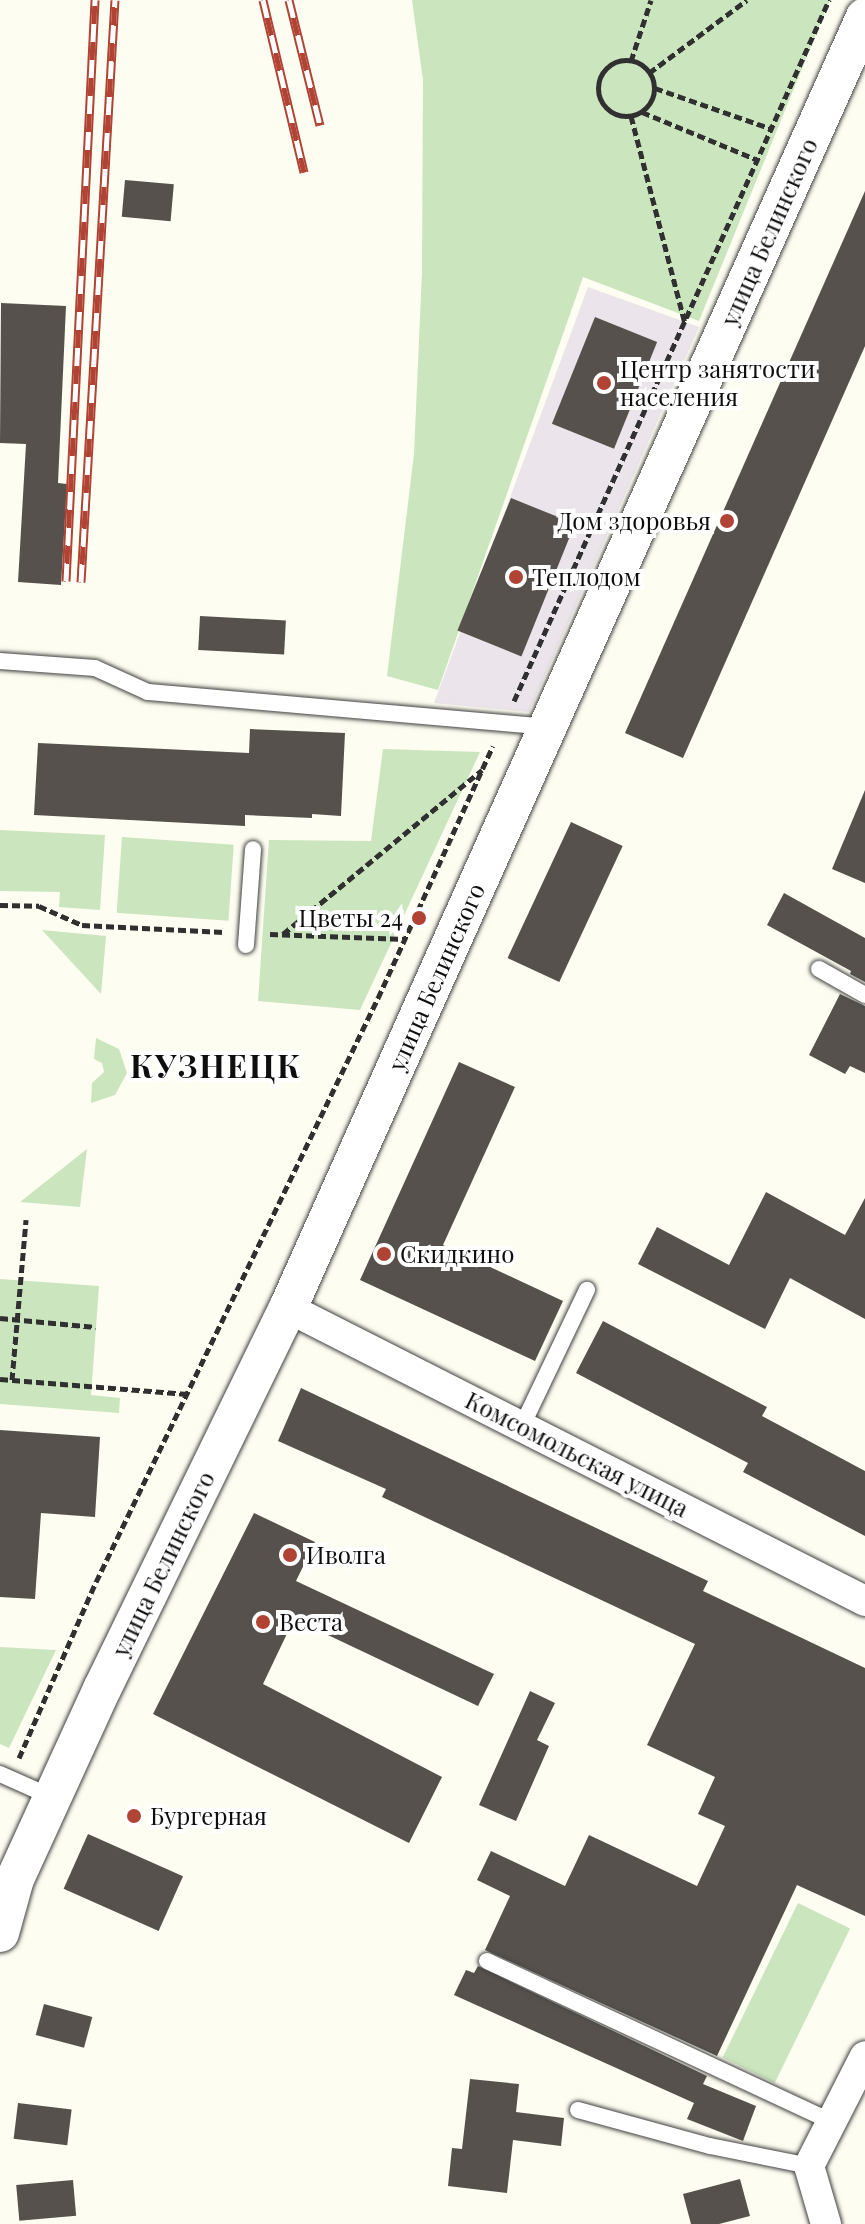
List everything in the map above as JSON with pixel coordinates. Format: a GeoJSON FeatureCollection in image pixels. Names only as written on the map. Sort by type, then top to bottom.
{"type":"FeatureCollection","features":[{"type":"Feature","properties":{"kind":"street","name":"улица Белинского"},"geometry":{"type":"LineString","coordinates":[[0,1933],[15,1879],[52,1797],[288,1308],[865,17]]}},
{"type":"Feature","properties":{"kind":"street","name":"Комсомольская улица"},"geometry":{"type":"LineString","coordinates":[[288,1308],[865,1601]]}},
{"type":"Feature","properties":{"kind":"street"},"geometry":{"type":"LineString","coordinates":[[826,2224],[809,2166],[865,2056]]}},
{"type":"Feature","properties":{"kind":"lane"},"geometry":{"type":"LineString","coordinates":[[0,661],[95,668],[148,692],[547,728]]}},
{"type":"Feature","properties":{"kind":"lane"},"geometry":{"type":"LineString","coordinates":[[246,939],[253,849]]}},
{"type":"Feature","properties":{"kind":"lane"},"geometry":{"type":"LineString","coordinates":[[819,969],[865,995]]}},
{"type":"Feature","properties":{"kind":"lane"},"geometry":{"type":"LineString","coordinates":[[522,1426],[587,1290]]}},
{"type":"Feature","properties":{"kind":"lane"},"geometry":{"type":"LineString","coordinates":[[5,1776],[52,1797]]}},
{"type":"Feature","properties":{"kind":"lane"},"geometry":{"type":"LineString","coordinates":[[487,1961],[832,2122]]}},
{"type":"Feature","properties":{"kind":"lane"},"geometry":{"type":"LineString","coordinates":[[578,2110],[710,2146],[809,2166]]}},
{"type":"Feature","properties":{"kind":"path"},"geometry":{"type":"LineString","coordinates":[[631,61],[651,0]]}},
{"type":"Feature","properties":{"kind":"path"},"geometry":{"type":"LineString","coordinates":[[649,73],[747,0]]}},
{"type":"Feature","properties":{"kind":"path"},"geometry":{"type":"LineString","coordinates":[[5,1776],[405,939],[829,0]]}},
{"type":"Feature","properties":{"kind":"path"},"geometry":{"type":"LineString","coordinates":[[631,61],[649,73],[655,88],[642,112],[631,116],[610,112],[598,94],[598,83],[610,65],[631,61]]}},
{"type":"Feature","properties":{"kind":"path"},"geometry":{"type":"LineString","coordinates":[[655,88],[772,129]]}},
{"type":"Feature","properties":{"kind":"path"},"geometry":{"type":"LineString","coordinates":[[642,112],[758,160]]}},
{"type":"Feature","properties":{"kind":"path"},"geometry":{"type":"LineString","coordinates":[[631,116],[685,324]]}},
{"type":"Feature","properties":{"kind":"path"},"geometry":{"type":"LineString","coordinates":[[282,935],[482,769]]}},
{"type":"Feature","properties":{"kind":"path"},"geometry":{"type":"LineString","coordinates":[[0,905],[39,906],[82,925],[246,939],[282,935],[405,939]]}},
{"type":"Feature","properties":{"kind":"path"},"geometry":{"type":"LineString","coordinates":[[12,1380],[26,1220]]}},
{"type":"Feature","properties":{"kind":"path"},"geometry":{"type":"LineString","coordinates":[[0,1318],[96,1327]]}},
{"type":"Feature","properties":{"kind":"path"},"geometry":{"type":"LineString","coordinates":[[0,1379],[187,1394]]}},
{"type":"Feature","properties":{"kind":"shaded area"},"geometry":{"type":"Polygon","coordinates":[[[588,287],[699,327],[529,712],[434,703],[588,287]]]}},
{"type":"Feature","properties":{"kind":"green space"},"geometry":{"type":"Polygon","coordinates":[[[412,0],[830,0],[699,321],[583,277],[438,690],[387,676],[414,454],[422,273],[423,80],[412,0]]]}},
{"type":"Feature","properties":{"kind":"green space"},"geometry":{"type":"Polygon","coordinates":[[[383,749],[480,752],[360,1010],[258,1001],[269,840],[371,841],[383,749]]]}},
{"type":"Feature","properties":{"kind":"green space"},"geometry":{"type":"Polygon","coordinates":[[[0,830],[105,835],[100,910],[59,907],[60,892],[0,891],[0,830]]]}},
{"type":"Feature","properties":{"kind":"green space"},"geometry":{"type":"Polygon","coordinates":[[[122,837],[234,845],[228,921],[117,913],[122,837]]]}},
{"type":"Feature","properties":{"kind":"green space"},"geometry":{"type":"Polygon","coordinates":[[[42,930],[106,936],[101,994],[42,930]]]}},
{"type":"Feature","properties":{"kind":"green space"},"geometry":{"type":"Polygon","coordinates":[[[96,1038],[119,1049],[127,1073],[115,1095],[91,1103],[92,1083],[104,1072],[102,1063],[94,1059],[96,1038]]]}},
{"type":"Feature","properties":{"kind":"green space"},"geometry":{"type":"Polygon","coordinates":[[[87,1149],[80,1207],[20,1202],[87,1149]]]}},
{"type":"Feature","properties":{"kind":"green space"},"geometry":{"type":"Polygon","coordinates":[[[0,1279],[99,1286],[91,1395],[120,1398],[119,1413],[0,1404],[0,1279]]]}},
{"type":"Feature","properties":{"kind":"green space"},"geometry":{"type":"Polygon","coordinates":[[[0,1647],[56,1650],[9,1748],[0,1744],[0,1647]]]}},
{"type":"Feature","properties":{"kind":"green space"},"geometry":{"type":"Polygon","coordinates":[[[798,1903],[850,1928],[775,2083],[723,2058],[798,1903]]]}},
{"type":"Feature","properties":{"kind":"building"},"geometry":{"type":"Polygon","coordinates":[[[125,180],[174,184],[171,221],[122,217],[125,180]]]}},
{"type":"Feature","properties":{"kind":"building"},"geometry":{"type":"Polygon","coordinates":[[[865,191],[865,346],[683,758],[625,733],[865,191]]]}},
{"type":"Feature","properties":{"kind":"building"},"geometry":{"type":"Polygon","coordinates":[[[1,303],[66,306],[58,483],[67,484],[61,585],[18,582],[26,444],[0,443],[1,303]]]}},
{"type":"Feature","properties":{"kind":"building","name":"Центр занятости населения"},"geometry":{"type":"Polygon","coordinates":[[[595,317],[657,342],[614,449],[552,424],[595,317]]]}},
{"type":"Feature","properties":{"kind":"building","name":"Теплодом"},"geometry":{"type":"Polygon","coordinates":[[[511,498],[575,524],[521,656],[457,631],[511,498]]]}},
{"type":"Feature","properties":{"kind":"building"},"geometry":{"type":"Polygon","coordinates":[[[200,616],[286,621],[284,654],[198,650],[200,616]]]}},
{"type":"Feature","properties":{"kind":"building"},"geometry":{"type":"Polygon","coordinates":[[[250,729],[345,733],[341,816],[245,815],[245,826],[34,815],[38,743],[249,753],[250,729]]]}},
{"type":"Feature","properties":{"kind":"building"},"geometry":{"type":"Polygon","coordinates":[[[865,790],[865,883],[832,869],[865,790]]]}},
{"type":"Feature","properties":{"kind":"building"},"geometry":{"type":"Polygon","coordinates":[[[571,822],[623,846],[559,982],[508,958],[571,822]]]}},
{"type":"Feature","properties":{"kind":"building"},"geometry":{"type":"Polygon","coordinates":[[[784,893],[865,938],[865,982],[850,974],[851,971],[767,925],[784,893]]]}},
{"type":"Feature","properties":{"kind":"building"},"geometry":{"type":"Polygon","coordinates":[[[840,994],[865,1006],[865,1073],[850,1066],[845,1074],[809,1055],[840,994]]]}},
{"type":"Feature","properties":{"kind":"building"},"geometry":{"type":"Polygon","coordinates":[[[459,1062],[515,1087],[443,1245],[563,1301],[535,1361],[360,1280],[459,1062]]]}},
{"type":"Feature","properties":{"kind":"building"},"geometry":{"type":"Polygon","coordinates":[[[766,1192],[845,1235],[865,1198],[865,1319],[790,1278],[765,1329],[638,1264],[657,1227],[729,1265],[766,1192]]]}},
{"type":"Feature","properties":{"kind":"building"},"geometry":{"type":"Polygon","coordinates":[[[603,1321],[767,1407],[762,1416],[865,1471],[865,1536],[743,1472],[748,1463],[576,1373],[603,1321]]]}},
{"type":"Feature","properties":{"kind":"building"},"geometry":{"type":"Polygon","coordinates":[[[301,1388],[708,1581],[703,1591],[865,1668],[865,1916],[797,1885],[717,2056],[485,1950],[510,1896],[477,1880],[491,1851],[565,1886],[589,1835],[697,1886],[725,1826],[698,1814],[715,1777],[647,1745],[695,1644],[382,1497],[386,1489],[278,1441],[301,1388]]]}},
{"type":"Feature","properties":{"kind":"building"},"geometry":{"type":"Polygon","coordinates":[[[0,1430],[100,1437],[95,1517],[41,1513],[35,1599],[0,1597],[0,1430]]]}},
{"type":"Feature","properties":{"kind":"building"},"geometry":{"type":"Polygon","coordinates":[[[254,1513],[315,1542],[296,1581],[494,1674],[478,1706],[294,1619],[263,1684],[442,1777],[409,1843],[153,1714],[254,1513]]]}},
{"type":"Feature","properties":{"kind":"building"},"geometry":{"type":"Polygon","coordinates":[[[530,1691],[555,1703],[537,1740],[549,1746],[516,1821],[479,1805],[530,1691]]]}},
{"type":"Feature","properties":{"kind":"building"},"geometry":{"type":"Polygon","coordinates":[[[88,1834],[183,1876],[159,1931],[64,1889],[88,1834]]]}},
{"type":"Feature","properties":{"kind":"building"},"geometry":{"type":"Polygon","coordinates":[[[478,1966],[707,2076],[703,2084],[756,2106],[743,2141],[687,2119],[694,2103],[454,1995],[466,1970],[474,1973],[478,1966]]]}},
{"type":"Feature","properties":{"kind":"building"},"geometry":{"type":"Polygon","coordinates":[[[44,2004],[92,2017],[84,2048],[36,2035],[44,2004]]]}},
{"type":"Feature","properties":{"kind":"building"},"geometry":{"type":"Polygon","coordinates":[[[470,2079],[519,2084],[516,2112],[564,2118],[561,2146],[513,2140],[507,2193],[448,2186],[452,2148],[462,2149],[470,2079]]]}},
{"type":"Feature","properties":{"kind":"building"},"geometry":{"type":"Polygon","coordinates":[[[18,2103],[72,2110],[67,2145],[14,2139],[18,2103]]]}},
{"type":"Feature","properties":{"kind":"building"},"geometry":{"type":"Polygon","coordinates":[[[740,2179],[750,2216],[719,2224],[691,2224],[683,2194],[740,2179]]]}},
{"type":"Feature","properties":{"kind":"building"},"geometry":{"type":"Polygon","coordinates":[[[73,2180],[76,2216],[19,2221],[16,2185],[73,2180]]]}},
{"type":"Feature","properties":{"kind":"railway"},"geometry":{"type":"LineString","coordinates":[[66,581],[95,0]]}},
{"type":"Feature","properties":{"kind":"railway"},"geometry":{"type":"LineString","coordinates":[[81,582],[115,0]]}},
{"type":"Feature","properties":{"kind":"railway"},"geometry":{"type":"LineString","coordinates":[[263,0],[304,172]]}},
{"type":"Feature","properties":{"kind":"railway"},"geometry":{"type":"LineString","coordinates":[[289,0],[320,125]]}},
{"type":"Feature","properties":{"kind":"place","name":"Центр занятости населения"},"geometry":{"type":"Point","coordinates":[604,383]}},
{"type":"Feature","properties":{"kind":"place","name":"Дом здоровья"},"geometry":{"type":"Point","coordinates":[727,521]}},
{"type":"Feature","properties":{"kind":"place","name":"Теплодом"},"geometry":{"type":"Point","coordinates":[516,577]}},
{"type":"Feature","properties":{"kind":"place","name":"Цветы 24"},"geometry":{"type":"Point","coordinates":[419,918]}},
{"type":"Feature","properties":{"kind":"place","name":"Скидкино"},"geometry":{"type":"Point","coordinates":[384,1254]}},
{"type":"Feature","properties":{"kind":"place","name":"Иволга"},"geometry":{"type":"Point","coordinates":[290,1555]}},
{"type":"Feature","properties":{"kind":"place","name":"Веста"},"geometry":{"type":"Point","coordinates":[263,1622]}},
{"type":"Feature","properties":{"kind":"place","name":"Бургерная"},"geometry":{"type":"Point","coordinates":[134,1816]}},
{"type":"Feature","properties":{"kind":"district","name":"КУЗНЕЦК"},"geometry":{"type":"Point","coordinates":[216,1065]}}]}
